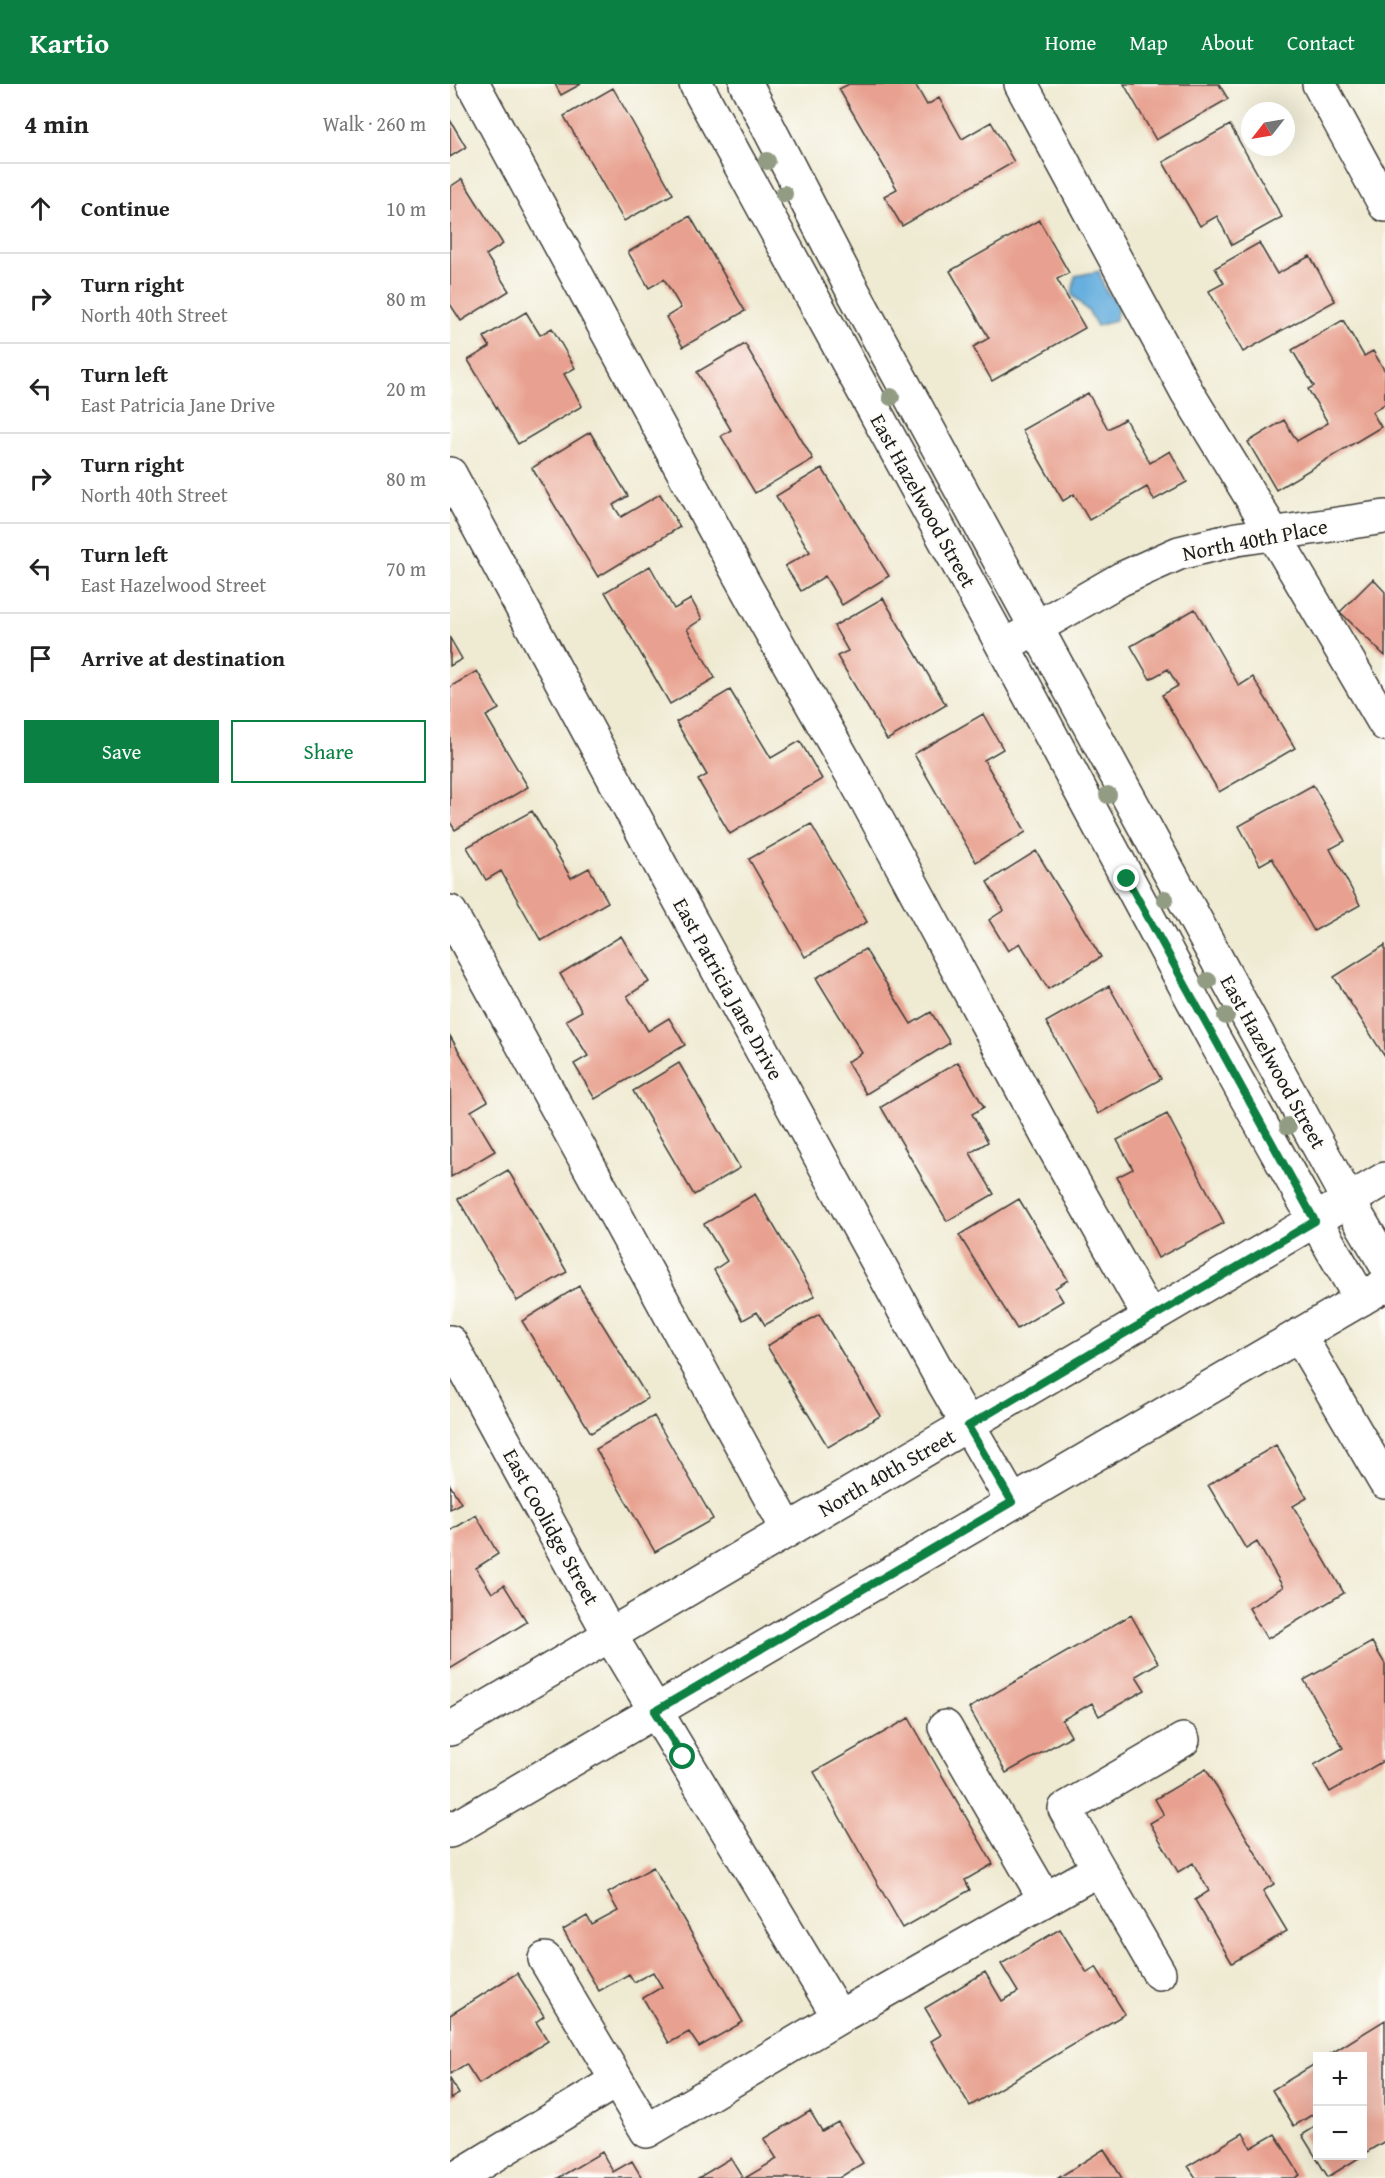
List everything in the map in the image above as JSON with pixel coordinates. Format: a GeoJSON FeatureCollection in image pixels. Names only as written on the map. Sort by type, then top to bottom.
{"type":"FeatureCollection","features":[{"type":"Feature","properties":{"kind":"street"},"geometry":{"type":"LineString","coordinates":[[473,84],[748,591],[867,801],[1048,1137],[1150,1318]]}},
{"type":"Feature","properties":{"kind":"street","name":"East Hazelwood Street"},"geometry":{"type":"LineString","coordinates":[[696,84],[1315,1221],[1373,1292]]}},
{"type":"Feature","properties":{"kind":"street"},"geometry":{"type":"LineString","coordinates":[[1021,84],[1187,392],[1385,724]]}},
{"type":"Feature","properties":{"kind":"street"},"geometry":{"type":"LineString","coordinates":[[1319,84],[1385,205]]}},
{"type":"Feature","properties":{"kind":"street","name":"East Hazelwood Street"},"geometry":{"type":"LineString","coordinates":[[718,124],[751,94],[854,293],[1349,1202],[1385,1263]]}},
{"type":"Feature","properties":{"kind":"street","name":"East Patricia Jane Drive"},"geometry":{"type":"LineString","coordinates":[[450,474],[661,866],[968,1426],[1012,1502]]}},
{"type":"Feature","properties":{"kind":"street","name":"North 40th Place"},"geometry":{"type":"LineString","coordinates":[[1003,646],[1121,579],[1179,553],[1237,539],[1385,517]]}},
{"type":"Feature","properties":{"kind":"street"},"geometry":{"type":"LineString","coordinates":[[1127,879],[1163,860]]}},
{"type":"Feature","properties":{"kind":"street"},"geometry":{"type":"LineString","coordinates":[[450,912],[788,1530]]}},
{"type":"Feature","properties":{"kind":"street","name":"North 40th Street"},"geometry":{"type":"LineString","coordinates":[[450,1729],[1385,1179]]}},
{"type":"Feature","properties":{"kind":"street"},"geometry":{"type":"LineString","coordinates":[[450,1831],[1373,1292]]}},
{"type":"Feature","properties":{"kind":"street"},"geometry":{"type":"LineString","coordinates":[[1299,1335],[1385,1482]]}},
{"type":"Feature","properties":{"kind":"street","name":"East Coolidge Street"},"geometry":{"type":"LineString","coordinates":[[450,1342],[610,1635],[839,2017]]}},
{"type":"Feature","properties":{"kind":"street"},"geometry":{"type":"LineString","coordinates":[[945,1727],[1045,1899]]}},
{"type":"Feature","properties":{"kind":"street"},"geometry":{"type":"LineString","coordinates":[[1159,1973],[1065,1809],[1183,1740]]}},
{"type":"Feature","properties":{"kind":"street"},"geometry":{"type":"LineString","coordinates":[[545,1959],[647,2131],[839,2017],[1099,1869]]}},
{"type":"Feature","properties":{"kind":"street"},"geometry":{"type":"LineString","coordinates":[[456,2178],[616,2081]]}},
{"type":"Feature","properties":{"kind":"water"},"geometry":{"type":"Polygon","coordinates":[[[1099,271],[1105,290],[1118,304],[1116,320],[1097,326],[1089,312],[1072,295],[1075,276],[1099,271]]]}},
{"type":"Feature","properties":{"kind":"building"},"geometry":{"type":"Polygon","coordinates":[[[555,84],[581,84],[561,95],[555,84]]]}},
{"type":"Feature","properties":{"kind":"building"},"geometry":{"type":"Polygon","coordinates":[[[849,84],[915,84],[927,105],[939,98],[962,139],[991,122],[1014,162],[902,226],[884,196],[897,189],[839,89],[849,84]]]}},
{"type":"Feature","properties":{"kind":"building"},"geometry":{"type":"Polygon","coordinates":[[[1124,84],[1219,84],[1228,99],[1156,140],[1124,84]]]}},
{"type":"Feature","properties":{"kind":"building"},"geometry":{"type":"Polygon","coordinates":[[[613,88],[673,194],[624,221],[564,116],[613,88]]]}},
{"type":"Feature","properties":{"kind":"building"},"geometry":{"type":"Polygon","coordinates":[[[450,120],[466,147],[450,157],[450,120]]]}},
{"type":"Feature","properties":{"kind":"building"},"geometry":{"type":"Polygon","coordinates":[[[1230,125],[1241,144],[1241,156],[1248,156],[1282,217],[1232,245],[1217,216],[1200,226],[1163,162],[1230,125]]]}},
{"type":"Feature","properties":{"kind":"building"},"geometry":{"type":"Polygon","coordinates":[[[462,179],[503,244],[486,255],[509,291],[461,321],[450,304],[450,187],[462,179]]]}},
{"type":"Feature","properties":{"kind":"building"},"geometry":{"type":"Polygon","coordinates":[[[690,216],[745,311],[683,347],[666,317],[681,308],[664,279],[649,288],[628,252],[690,216]]]}},
{"type":"Feature","properties":{"kind":"building"},"geometry":{"type":"Polygon","coordinates":[[[1039,220],[1069,273],[1057,279],[1085,328],[992,381],[973,347],[989,338],[950,271],[1039,220]]]}},
{"type":"Feature","properties":{"kind":"building"},"geometry":{"type":"Polygon","coordinates":[[[1259,243],[1277,274],[1310,256],[1335,301],[1243,352],[1209,291],[1224,283],[1215,268],[1259,243]]]}},
{"type":"Feature","properties":{"kind":"building"},"geometry":{"type":"Polygon","coordinates":[[[526,312],[540,335],[552,328],[575,368],[564,374],[582,406],[518,444],[468,360],[490,347],[484,337],[526,312]]]}},
{"type":"Feature","properties":{"kind":"building"},"geometry":{"type":"Polygon","coordinates":[[[1343,320],[1364,356],[1373,351],[1385,371],[1385,404],[1372,412],[1381,427],[1276,490],[1248,442],[1284,420],[1297,441],[1328,423],[1308,389],[1314,386],[1292,350],[1343,320]]]}},
{"type":"Feature","properties":{"kind":"building"},"geometry":{"type":"Polygon","coordinates":[[[745,344],[813,459],[755,493],[721,436],[731,430],[697,372],[745,344]]]}},
{"type":"Feature","properties":{"kind":"building"},"geometry":{"type":"Polygon","coordinates":[[[1088,393],[1108,429],[1125,419],[1150,463],[1170,451],[1187,482],[1154,500],[1147,487],[1089,520],[1074,494],[1063,501],[1022,430],[1088,393]]]}},
{"type":"Feature","properties":{"kind":"building"},"geometry":{"type":"Polygon","coordinates":[[[590,432],[628,496],[613,505],[621,517],[660,494],[680,527],[598,577],[532,468],[590,432]]]}},
{"type":"Feature","properties":{"kind":"building"},"geometry":{"type":"Polygon","coordinates":[[[822,468],[889,576],[842,605],[825,576],[801,591],[785,566],[810,552],[776,496],[822,468]]]}},
{"type":"Feature","properties":{"kind":"building"},"geometry":{"type":"Polygon","coordinates":[[[650,566],[674,609],[691,599],[702,619],[687,629],[715,678],[670,704],[605,592],[650,566]]]}},
{"type":"Feature","properties":{"kind":"building"},"geometry":{"type":"Polygon","coordinates":[[[1373,579],[1385,592],[1385,656],[1340,612],[1373,579]]]}},
{"type":"Feature","properties":{"kind":"building"},"geometry":{"type":"Polygon","coordinates":[[[883,598],[946,705],[887,740],[837,656],[848,651],[834,626],[883,598]]]}},
{"type":"Feature","properties":{"kind":"building"},"geometry":{"type":"Polygon","coordinates":[[[1195,609],[1239,686],[1253,677],[1295,748],[1219,792],[1162,695],[1178,686],[1168,669],[1150,679],[1131,646],[1195,609]]]}},
{"type":"Feature","properties":{"kind":"building"},"geometry":{"type":"Polygon","coordinates":[[[450,638],[462,659],[450,666],[450,638]]]}},
{"type":"Feature","properties":{"kind":"building"},"geometry":{"type":"Polygon","coordinates":[[[477,671],[499,709],[486,716],[528,787],[455,830],[450,822],[450,687],[477,671]]]}},
{"type":"Feature","properties":{"kind":"building"},"geometry":{"type":"Polygon","coordinates":[[[730,690],[771,758],[800,741],[822,779],[730,834],[698,780],[707,775],[676,722],[730,690]]]}},
{"type":"Feature","properties":{"kind":"building"},"geometry":{"type":"Polygon","coordinates":[[[983,714],[1003,749],[984,760],[1026,832],[976,862],[914,754],[983,714]]]}},
{"type":"Feature","properties":{"kind":"building"},"geometry":{"type":"Polygon","coordinates":[[[1313,785],[1345,841],[1330,849],[1360,905],[1314,931],[1272,858],[1260,865],[1239,826],[1313,785]]]}},
{"type":"Feature","properties":{"kind":"building"},"geometry":{"type":"Polygon","coordinates":[[[532,811],[571,878],[589,868],[608,902],[541,941],[501,871],[486,880],[467,847],[532,811]]]}},
{"type":"Feature","properties":{"kind":"building"},"geometry":{"type":"Polygon","coordinates":[[[811,824],[867,922],[805,957],[749,859],[811,824]]]}},
{"type":"Feature","properties":{"kind":"building"},"geometry":{"type":"Polygon","coordinates":[[[1036,851],[1101,957],[1048,989],[1020,943],[1008,951],[989,920],[1004,910],[987,882],[1036,851]]]}},
{"type":"Feature","properties":{"kind":"building"},"geometry":{"type":"Polygon","coordinates":[[[621,936],[649,982],[627,996],[648,1031],[669,1018],[685,1045],[595,1099],[574,1064],[588,1056],[566,1020],[582,1011],[560,974],[621,936]]]}},
{"type":"Feature","properties":{"kind":"building"},"geometry":{"type":"Polygon","coordinates":[[[1385,945],[1385,1057],[1334,977],[1385,945]]]}},
{"type":"Feature","properties":{"kind":"building"},"geometry":{"type":"Polygon","coordinates":[[[865,949],[911,1024],[931,1012],[950,1043],[866,1094],[847,1062],[862,1053],[816,978],[865,949]]]}},
{"type":"Feature","properties":{"kind":"building"},"geometry":{"type":"Polygon","coordinates":[[[1109,986],[1161,1079],[1098,1114],[1046,1022],[1109,986]]]}},
{"type":"Feature","properties":{"kind":"building"},"geometry":{"type":"Polygon","coordinates":[[[450,1036],[488,1101],[471,1111],[495,1151],[451,1177],[450,1036]]]}},
{"type":"Feature","properties":{"kind":"building"},"geometry":{"type":"Polygon","coordinates":[[[958,1062],[984,1107],[972,1114],[988,1142],[970,1153],[994,1194],[947,1221],[881,1107],[958,1062]]]}},
{"type":"Feature","properties":{"kind":"building"},"geometry":{"type":"Polygon","coordinates":[[[679,1063],[740,1168],[694,1195],[633,1091],[679,1063]]]}},
{"type":"Feature","properties":{"kind":"building"},"geometry":{"type":"Polygon","coordinates":[[[1167,1114],[1224,1223],[1158,1258],[1117,1177],[1133,1169],[1117,1140],[1167,1114]]]}},
{"type":"Feature","properties":{"kind":"building"},"geometry":{"type":"Polygon","coordinates":[[[508,1170],[567,1272],[517,1301],[458,1199],[508,1170]]]}},
{"type":"Feature","properties":{"kind":"building"},"geometry":{"type":"Polygon","coordinates":[[[755,1194],[815,1296],[765,1325],[757,1312],[743,1320],[714,1270],[727,1261],[704,1224],[755,1194]]]}},
{"type":"Feature","properties":{"kind":"building"},"geometry":{"type":"Polygon","coordinates":[[[1019,1199],[1068,1280],[1055,1288],[1063,1301],[1017,1329],[959,1235],[1019,1199]]]}},
{"type":"Feature","properties":{"kind":"building"},"geometry":{"type":"Polygon","coordinates":[[[579,1286],[648,1398],[591,1433],[522,1321],[579,1286]]]}},
{"type":"Feature","properties":{"kind":"building"},"geometry":{"type":"Polygon","coordinates":[[[819,1314],[880,1416],[828,1447],[767,1346],[819,1314]]]}},
{"type":"Feature","properties":{"kind":"building"},"geometry":{"type":"Polygon","coordinates":[[[654,1416],[713,1519],[655,1552],[596,1449],[654,1416]]]}},
{"type":"Feature","properties":{"kind":"building"},"geometry":{"type":"Polygon","coordinates":[[[1276,1445],[1307,1498],[1293,1506],[1344,1593],[1267,1639],[1249,1608],[1283,1587],[1257,1542],[1246,1549],[1208,1485],[1276,1445]]]}},
{"type":"Feature","properties":{"kind":"building"},"geometry":{"type":"Polygon","coordinates":[[[450,1485],[461,1503],[450,1509],[450,1485]]]}},
{"type":"Feature","properties":{"kind":"building"},"geometry":{"type":"Polygon","coordinates":[[[476,1515],[498,1554],[476,1568],[492,1593],[504,1585],[527,1622],[450,1669],[450,1531],[476,1515]]]}},
{"type":"Feature","properties":{"kind":"building"},"geometry":{"type":"Polygon","coordinates":[[[1131,1615],[1158,1663],[1136,1676],[1145,1690],[1099,1716],[1092,1703],[1062,1720],[1071,1736],[1006,1773],[969,1708],[1131,1615]]]}},
{"type":"Feature","properties":{"kind":"building"},"geometry":{"type":"Polygon","coordinates":[[[1372,1642],[1385,1664],[1385,1760],[1330,1792],[1314,1765],[1343,1748],[1304,1680],[1372,1642]]]}},
{"type":"Feature","properties":{"kind":"building"},"geometry":{"type":"Polygon","coordinates":[[[909,1718],[993,1864],[965,1880],[970,1890],[903,1928],[814,1772],[909,1718]]]}},
{"type":"Feature","properties":{"kind":"building"},"geometry":{"type":"Polygon","coordinates":[[[1206,1769],[1274,1884],[1263,1891],[1287,1931],[1232,1963],[1195,1900],[1209,1891],[1193,1863],[1178,1872],[1150,1823],[1164,1815],[1155,1799],[1206,1769]]]}},
{"type":"Feature","properties":{"kind":"building"},"geometry":{"type":"Polygon","coordinates":[[[653,1867],[743,2022],[699,2047],[689,2032],[669,2043],[643,1998],[662,1987],[653,1972],[634,1982],[629,1974],[599,1991],[563,1930],[587,1916],[592,1925],[618,1911],[608,1893],[653,1867]]]}},
{"type":"Feature","properties":{"kind":"building"},"geometry":{"type":"Polygon","coordinates":[[[1060,1929],[1087,1973],[1096,1967],[1125,2014],[970,2106],[931,2041],[941,2035],[925,2008],[985,1972],[1002,2001],[1018,1992],[1001,1964],[1060,1929]]]}},
{"type":"Feature","properties":{"kind":"building"},"geometry":{"type":"Polygon","coordinates":[[[517,1973],[544,2016],[536,2022],[548,2041],[479,2084],[466,2064],[450,2074],[450,2015],[517,1973]]]}},
{"type":"Feature","properties":{"kind":"building"},"geometry":{"type":"Polygon","coordinates":[[[1385,2020],[1385,2141],[1367,2152],[1367,2052],[1333,2052],[1385,2020]]]}},
{"type":"Feature","properties":{"kind":"building"},"geometry":{"type":"Polygon","coordinates":[[[1313,2065],[1313,2114],[1294,2126],[1272,2090],[1313,2065]]]}},
{"type":"Feature","properties":{"kind":"building"},"geometry":{"type":"Polygon","coordinates":[[[450,2079],[459,2094],[450,2099],[450,2079]]]}},
{"type":"Feature","properties":{"kind":"building"},"geometry":{"type":"Polygon","coordinates":[[[810,2111],[822,2131],[838,2122],[863,2163],[839,2178],[745,2178],[777,2159],[764,2139],[810,2111]]]}},
{"type":"Feature","properties":{"kind":"building"},"geometry":{"type":"Polygon","coordinates":[[[1313,2128],[1313,2153],[1302,2135],[1313,2128]]]}},
{"type":"Feature","properties":{"kind":"building"},"geometry":{"type":"Polygon","coordinates":[[[1243,2133],[1251,2148],[1275,2134],[1300,2175],[1295,2178],[1196,2178],[1188,2166],[1243,2133]]]}},
{"type":"Feature","properties":{"kind":"building"},"geometry":{"type":"Polygon","coordinates":[[[1104,2149],[1122,2178],[1058,2178],[1104,2149]]]}},
{"type":"Feature","properties":{"kind":"building"},"geometry":{"type":"Polygon","coordinates":[[[602,2152],[613,2172],[632,2161],[642,2178],[558,2178],[602,2152]]]}},
{"type":"Feature","properties":{"kind":"building"},"geometry":{"type":"Polygon","coordinates":[[[731,2158],[743,2178],[698,2178],[731,2158]]]}},
{"type":"Feature","properties":{"kind":"building"},"geometry":{"type":"Polygon","coordinates":[[[1317,2160],[1356,2160],[1328,2177],[1317,2160]]]}},
{"type":"Feature","properties":{"kind":"route"},"geometry":{"type":"LineString","coordinates":[[683,1757],[655,1711],[1012,1502],[968,1426],[1315,1221],[1127,879]]}}]}
